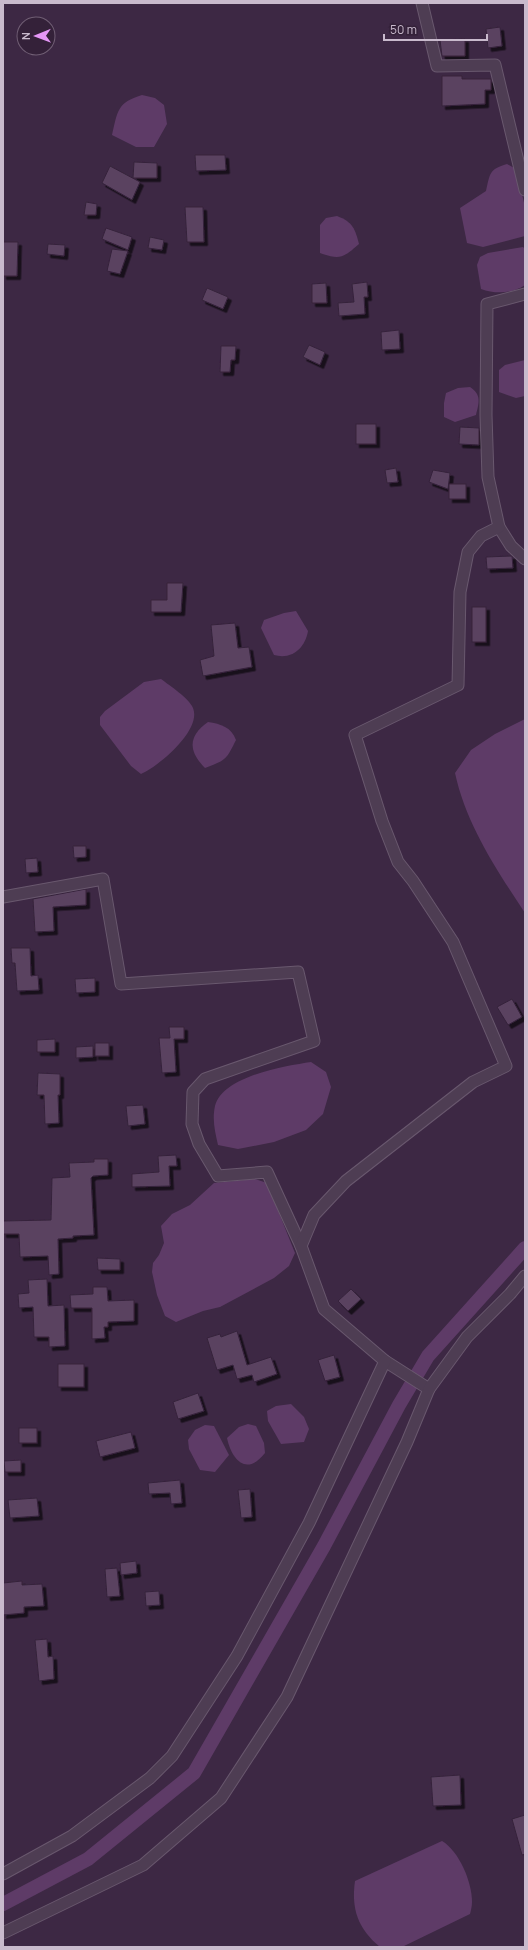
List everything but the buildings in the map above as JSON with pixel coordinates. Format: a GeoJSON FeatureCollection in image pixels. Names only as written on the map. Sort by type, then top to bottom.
{"type":"FeatureCollection","features":[{"type":"Feature","properties":{"kind":"street"},"geometry":{"type":"LineString","coordinates":[[422,3],[437,66],[494,65],[525,190]]}},
{"type":"Feature","properties":{"kind":"street"},"geometry":{"type":"LineString","coordinates":[[525,294],[488,304],[486,400],[488,477],[499,527],[511,546],[525,559]]}},
{"type":"Feature","properties":{"kind":"street"},"geometry":{"type":"LineString","coordinates":[[301,1246],[314,1215],[346,1181],[473,1082],[506,1066],[453,942],[413,881],[398,862],[382,821],[355,735],[458,686],[460,592],[468,552],[481,536],[499,527]]}},
{"type":"Feature","properties":{"kind":"street"},"geometry":{"type":"LineString","coordinates":[[3,897],[102,879],[121,984],[298,972],[314,1042],[204,1079],[193,1092],[192,1124],[200,1144],[218,1176],[267,1172],[301,1246],[324,1309],[386,1361],[429,1388]]}},
{"type":"Feature","properties":{"kind":"street"},"geometry":{"type":"LineString","coordinates":[[3,1933],[143,1865],[221,1798],[287,1697],[403,1449],[429,1388],[467,1337],[510,1294],[525,1276]]}},
{"type":"Feature","properties":{"kind":"street"},"geometry":{"type":"LineString","coordinates":[[3,1874],[72,1836],[150,1778],[172,1756],[236,1656],[308,1524],[386,1361]]}},
{"type":"Feature","properties":{"kind":"shaded area"},"geometry":{"type":"Polygon","coordinates":[[[142,95],[155,98],[164,105],[167,124],[154,147],[136,147],[112,135],[118,113],[123,105],[128,101],[142,95]]]}},
{"type":"Feature","properties":{"kind":"shaded area"},"geometry":{"type":"Polygon","coordinates":[[[507,164],[516,169],[525,207],[525,236],[483,247],[467,243],[460,208],[486,191],[491,173],[497,168],[507,164]]]}},
{"type":"Feature","properties":{"kind":"shaded area"},"geometry":{"type":"Polygon","coordinates":[[[337,216],[350,224],[356,234],[359,244],[345,255],[332,257],[320,253],[320,225],[326,218],[337,216]]]}},
{"type":"Feature","properties":{"kind":"shaded area"},"geometry":{"type":"Polygon","coordinates":[[[523,247],[525,249],[525,285],[509,292],[492,292],[481,289],[477,265],[480,257],[488,253],[523,247]]]}},
{"type":"Feature","properties":{"kind":"shaded area"},"geometry":{"type":"Polygon","coordinates":[[[525,360],[525,396],[516,398],[499,392],[499,370],[505,365],[525,360]]]}},
{"type":"Feature","properties":{"kind":"shaded area"},"geometry":{"type":"Polygon","coordinates":[[[470,387],[474,390],[479,400],[476,415],[455,422],[444,417],[446,393],[458,388],[470,387]]]}},
{"type":"Feature","properties":{"kind":"shaded area"},"geometry":{"type":"Polygon","coordinates":[[[296,611],[308,631],[304,643],[292,654],[286,656],[274,655],[261,628],[264,620],[284,613],[296,611]]]}},
{"type":"Feature","properties":{"kind":"shaded area"},"geometry":{"type":"Polygon","coordinates":[[[161,679],[188,700],[193,708],[194,717],[191,726],[177,746],[149,770],[141,774],[131,766],[100,725],[100,717],[105,711],[144,682],[161,679]]]}},
{"type":"Feature","properties":{"kind":"shaded area"},"geometry":{"type":"Polygon","coordinates":[[[525,719],[525,913],[503,880],[474,828],[466,810],[455,773],[471,750],[495,734],[525,719]]]}},
{"type":"Feature","properties":{"kind":"shaded area"},"geometry":{"type":"Polygon","coordinates":[[[208,722],[225,727],[231,732],[236,740],[225,758],[205,768],[195,756],[193,744],[194,738],[201,727],[208,722]]]}},
{"type":"Feature","properties":{"kind":"shaded area"},"geometry":{"type":"Polygon","coordinates":[[[311,1062],[326,1072],[331,1087],[323,1114],[306,1130],[274,1142],[238,1149],[218,1145],[214,1121],[215,1106],[220,1096],[230,1087],[256,1074],[286,1066],[311,1062]]]}},
{"type":"Feature","properties":{"kind":"shaded area"},"geometry":{"type":"Polygon","coordinates":[[[255,1179],[267,1183],[295,1253],[289,1266],[274,1278],[220,1307],[203,1311],[176,1322],[165,1316],[157,1295],[152,1272],[153,1263],[159,1255],[164,1243],[161,1226],[172,1214],[190,1205],[214,1183],[255,1179]]]}},
{"type":"Feature","properties":{"kind":"shaded area"},"geometry":{"type":"Polygon","coordinates":[[[291,1404],[304,1417],[309,1429],[304,1442],[281,1444],[268,1421],[267,1411],[276,1406],[291,1404]]]}},
{"type":"Feature","properties":{"kind":"shaded area"},"geometry":{"type":"Polygon","coordinates":[[[248,1424],[256,1426],[264,1443],[265,1453],[252,1464],[241,1463],[236,1459],[229,1446],[227,1438],[239,1427],[248,1424]]]}},
{"type":"Feature","properties":{"kind":"shaded area"},"geometry":{"type":"Polygon","coordinates":[[[205,1425],[214,1426],[229,1455],[215,1472],[200,1470],[189,1449],[188,1440],[195,1430],[205,1425]]]}},
{"type":"Feature","properties":{"kind":"shaded area"},"geometry":{"type":"Polygon","coordinates":[[[442,1841],[459,1859],[467,1877],[470,1885],[472,1904],[470,1914],[402,1947],[380,1947],[372,1940],[361,1926],[355,1909],[355,1881],[442,1841]]]}},
{"type":"Feature","properties":{"kind":"waterway"},"geometry":{"type":"LineString","coordinates":[[3,1904],[88,1859],[194,1773],[324,1546],[399,1405],[428,1356],[525,1248]]}}]}
